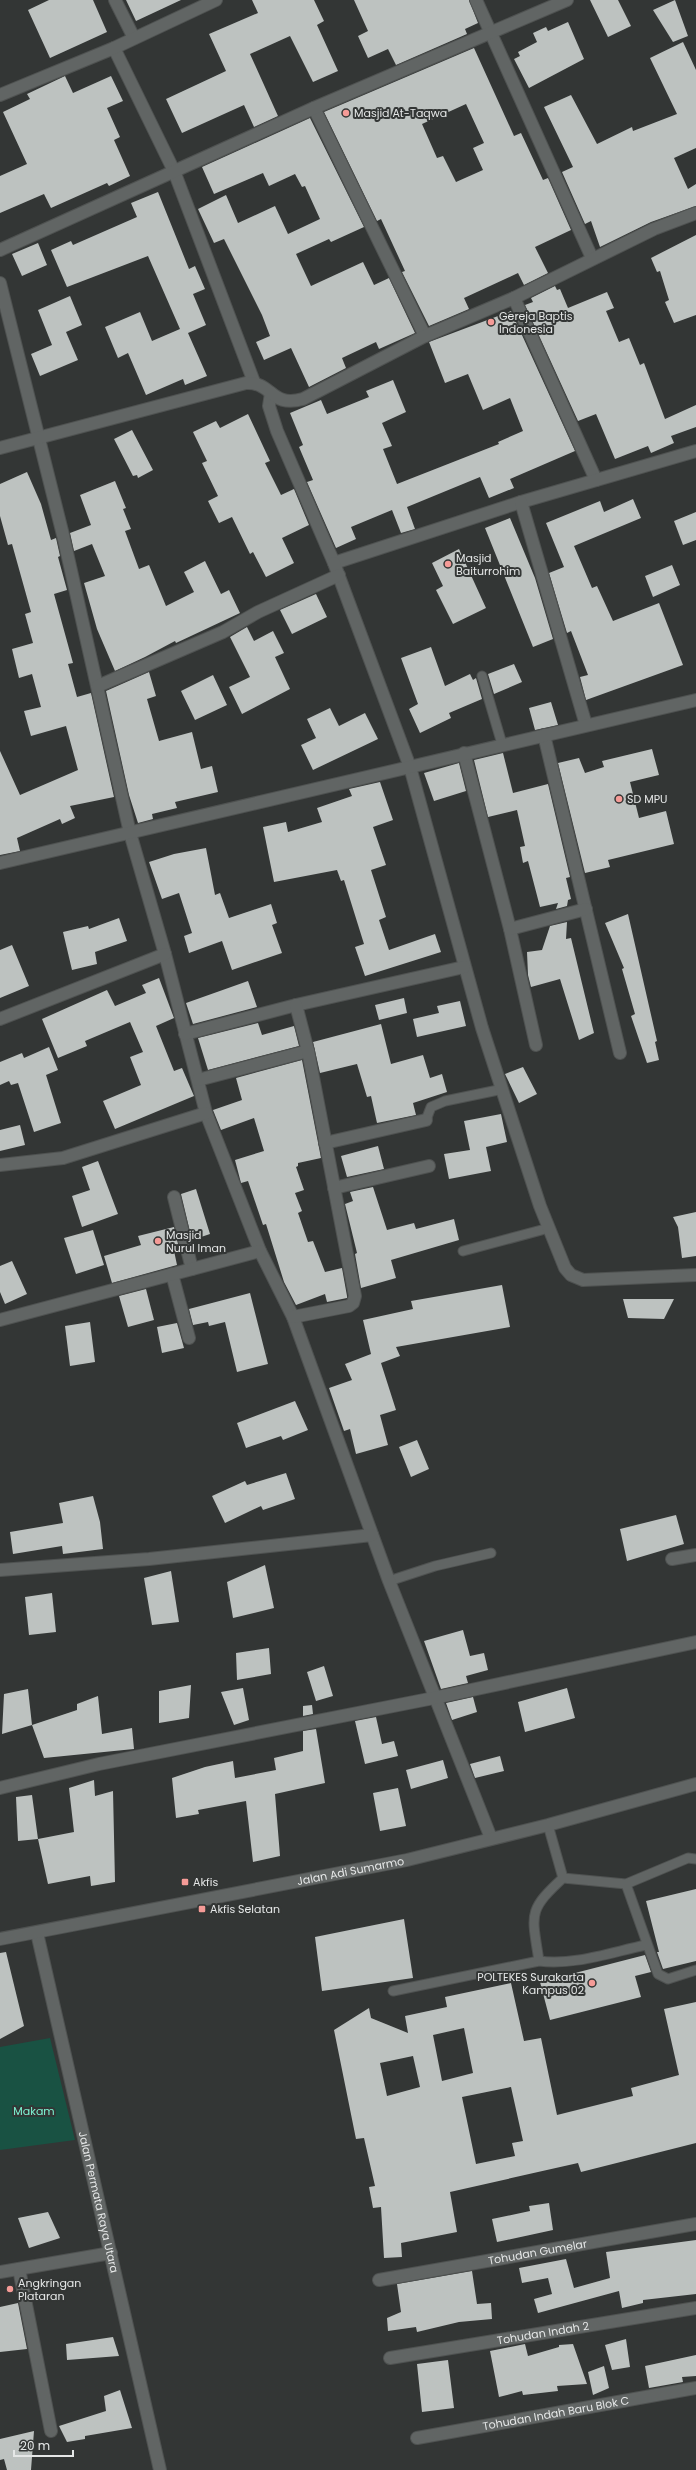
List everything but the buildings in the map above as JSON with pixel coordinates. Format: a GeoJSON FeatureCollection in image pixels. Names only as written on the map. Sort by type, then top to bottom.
{"type":"FeatureCollection","features":[{"type":"Feature","properties":{"kind":"street"},"geometry":{"type":"LineString","coordinates":[[115,0],[134,38]]}},
{"type":"Feature","properties":{"kind":"street"},"geometry":{"type":"LineString","coordinates":[[0,95],[114,48],[214,0]]}},
{"type":"Feature","properties":{"kind":"street"},"geometry":{"type":"LineString","coordinates":[[476,0],[592,258]]}},
{"type":"Feature","properties":{"kind":"street"},"geometry":{"type":"LineString","coordinates":[[0,250],[314,108],[567,0]]}},
{"type":"Feature","properties":{"kind":"street"},"geometry":{"type":"LineString","coordinates":[[114,48],[174,171],[254,382],[286,402],[303,399],[425,336],[514,298],[592,258],[654,229],[696,213]]}},
{"type":"Feature","properties":{"kind":"street"},"geometry":{"type":"LineString","coordinates":[[314,108],[425,336]]}},
{"type":"Feature","properties":{"kind":"street"},"geometry":{"type":"LineString","coordinates":[[0,283],[37,438],[63,535],[130,833],[165,954],[206,1113],[260,1251],[293,1317],[389,1582],[491,1838]]}},
{"type":"Feature","properties":{"kind":"street"},"geometry":{"type":"LineString","coordinates":[[514,298],[596,480]]}},
{"type":"Feature","properties":{"kind":"street"},"geometry":{"type":"LineString","coordinates":[[0,448],[254,382]]}},
{"type":"Feature","properties":{"kind":"street"},"geometry":{"type":"LineString","coordinates":[[271,393],[269,406],[279,437],[339,575],[410,767],[464,967],[549,1228],[565,1268],[571,1275],[583,1280],[696,1275]]}},
{"type":"Feature","properties":{"kind":"street"},"geometry":{"type":"LineString","coordinates":[[334,563],[521,502],[696,451]]}},
{"type":"Feature","properties":{"kind":"street"},"geometry":{"type":"LineString","coordinates":[[521,502],[586,725]]}},
{"type":"Feature","properties":{"kind":"street"},"geometry":{"type":"LineString","coordinates":[[98,686],[223,632],[258,612],[339,575]]}},
{"type":"Feature","properties":{"kind":"street"},"geometry":{"type":"LineString","coordinates":[[0,863],[502,744],[696,700]]}},
{"type":"Feature","properties":{"kind":"street"},"geometry":{"type":"LineString","coordinates":[[544,735],[620,1053]]}},
{"type":"Feature","properties":{"kind":"street"},"geometry":{"type":"LineString","coordinates":[[464,753],[510,929],[536,1044]]}},
{"type":"Feature","properties":{"kind":"street"},"geometry":{"type":"LineString","coordinates":[[510,929],[586,909]]}},
{"type":"Feature","properties":{"kind":"street"},"geometry":{"type":"LineString","coordinates":[[0,1019],[165,954]]}},
{"type":"Feature","properties":{"kind":"street"},"geometry":{"type":"LineString","coordinates":[[186,1034],[296,1005],[464,967]]}},
{"type":"Feature","properties":{"kind":"street"},"geometry":{"type":"LineString","coordinates":[[293,1317],[349,1306],[353,1303],[355,1296],[308,1051],[296,1005]]}},
{"type":"Feature","properties":{"kind":"street"},"geometry":{"type":"LineString","coordinates":[[198,1080],[308,1051]]}},
{"type":"Feature","properties":{"kind":"street"},"geometry":{"type":"LineString","coordinates":[[0,1165],[62,1158],[206,1113]]}},
{"type":"Feature","properties":{"kind":"street"},"geometry":{"type":"LineString","coordinates":[[325,1143],[426,1120]]}},
{"type":"Feature","properties":{"kind":"street"},"geometry":{"type":"LineString","coordinates":[[334,1188],[429,1166]]}},
{"type":"Feature","properties":{"kind":"street"},"geometry":{"type":"LineString","coordinates":[[174,1197],[192,1269]]}},
{"type":"Feature","properties":{"kind":"street"},"geometry":{"type":"LineString","coordinates":[[0,1320],[260,1251]]}},
{"type":"Feature","properties":{"kind":"street"},"geometry":{"type":"LineString","coordinates":[[172,1274],[189,1338]]}},
{"type":"Feature","properties":{"kind":"street"},"geometry":{"type":"LineString","coordinates":[[0,1570],[149,1559],[372,1535]]}},
{"type":"Feature","properties":{"kind":"street"},"geometry":{"type":"LineString","coordinates":[[672,1559],[696,1555]]}},
{"type":"Feature","properties":{"kind":"street"},"geometry":{"type":"LineString","coordinates":[[0,1788],[99,1764],[434,1698],[696,1642]]}},
{"type":"Feature","properties":{"kind":"street","name":"Jalan Adi Sumarmo"},"geometry":{"type":"LineString","coordinates":[[0,1939],[407,1860],[548,1825],[696,1784]]}},
{"type":"Feature","properties":{"kind":"street","name":"Jalan Permata Raya Utara"},"geometry":{"type":"LineString","coordinates":[[37,1933],[160,2470]]}},
{"type":"Feature","properties":{"kind":"street","name":"Tohudan Gumelar"},"geometry":{"type":"LineString","coordinates":[[379,2280],[696,2224]]}},
{"type":"Feature","properties":{"kind":"street"},"geometry":{"type":"LineString","coordinates":[[0,2272],[111,2253]]}},
{"type":"Feature","properties":{"kind":"street"},"geometry":{"type":"LineString","coordinates":[[19,2269],[51,2431]]}},
{"type":"Feature","properties":{"kind":"street","name":"Tohudan Indah 2"},"geometry":{"type":"LineString","coordinates":[[390,2358],[696,2308]]}},
{"type":"Feature","properties":{"kind":"street","name":"Tohudan Indah Baru Blok C"},"geometry":{"type":"LineString","coordinates":[[416,2438],[696,2388]]}},
{"type":"Feature","properties":{"kind":"lane"},"geometry":{"type":"LineString","coordinates":[[482,676],[502,744]]}},
{"type":"Feature","properties":{"kind":"lane"},"geometry":{"type":"LineString","coordinates":[[426,1120],[431,1107],[440,1102],[503,1089]]}},
{"type":"Feature","properties":{"kind":"lane"},"geometry":{"type":"LineString","coordinates":[[463,1251],[549,1228]]}},
{"type":"Feature","properties":{"kind":"lane"},"geometry":{"type":"LineString","coordinates":[[389,1582],[435,1566],[491,1553]]}},
{"type":"Feature","properties":{"kind":"lane"},"geometry":{"type":"LineString","coordinates":[[548,1825],[563,1878]]}},
{"type":"Feature","properties":{"kind":"lane"},"geometry":{"type":"LineString","coordinates":[[563,1878],[626,1884],[688,1858],[696,1858]]}},
{"type":"Feature","properties":{"kind":"lane"},"geometry":{"type":"LineString","coordinates":[[539,1961],[534,1919],[537,1904],[563,1878]]}},
{"type":"Feature","properties":{"kind":"lane"},"geometry":{"type":"LineString","coordinates":[[626,1884],[655,1969],[663,1978],[668,1979],[696,1970]]}},
{"type":"Feature","properties":{"kind":"lane"},"geometry":{"type":"LineString","coordinates":[[394,1991],[539,1961],[553,1963],[646,1945]]}},
{"type":"Feature","properties":{"kind":"green space","name":"Makam"},"geometry":{"type":"Polygon","coordinates":[[[50,2038],[75,2140],[0,2150],[0,2047],[50,2038]]]}},
{"type":"Feature","properties":{"kind":"place","name":"Masjid At-Taqwa"},"geometry":{"type":"Point","coordinates":[346,113]}},
{"type":"Feature","properties":{"kind":"place","name":"Gereja Baptis Indonesia"},"geometry":{"type":"Point","coordinates":[491,322]}},
{"type":"Feature","properties":{"kind":"place","name":"Masjid Baiturrohim"},"geometry":{"type":"Point","coordinates":[448,564]}},
{"type":"Feature","properties":{"kind":"place","name":"SD MPU"},"geometry":{"type":"Point","coordinates":[619,799]}},
{"type":"Feature","properties":{"kind":"place","name":"Masjid Nurul Iman"},"geometry":{"type":"Point","coordinates":[158,1241]}},
{"type":"Feature","properties":{"kind":"place","name":"Akfis"},"geometry":{"type":"Point","coordinates":[185,1882]}},
{"type":"Feature","properties":{"kind":"place","name":"Akfis Selatan"},"geometry":{"type":"Point","coordinates":[202,1909]}},
{"type":"Feature","properties":{"kind":"place","name":"POLTEKES Surakarta Kampus 02"},"geometry":{"type":"Point","coordinates":[592,1983]}},
{"type":"Feature","properties":{"kind":"place","name":"Angkringan Plataran"},"geometry":{"type":"Point","coordinates":[10,2289]}}]}
